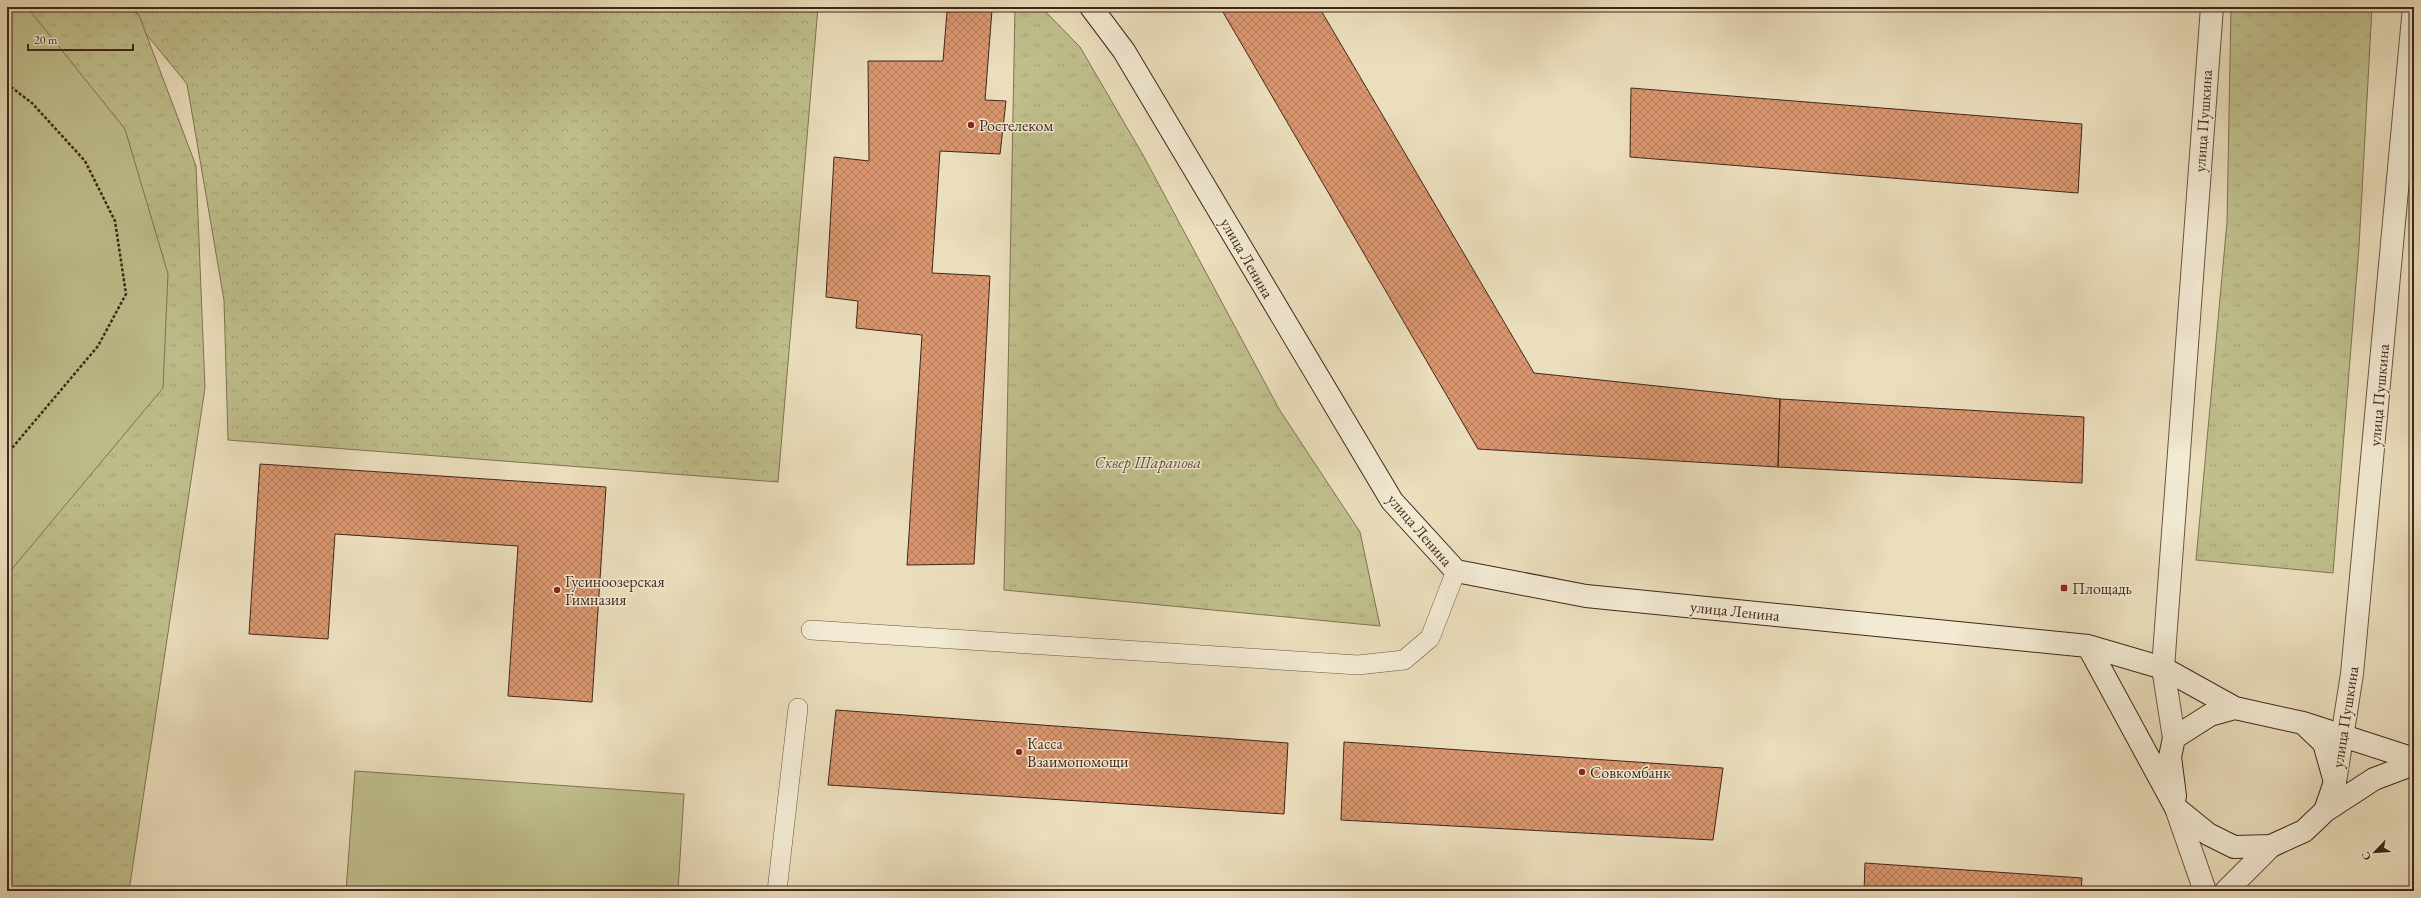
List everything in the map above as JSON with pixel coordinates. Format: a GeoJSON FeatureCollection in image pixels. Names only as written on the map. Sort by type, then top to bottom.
{"type":"FeatureCollection","features":[{"type":"Feature","properties":{"kind":"street","name":"улица Ленина"},"geometry":{"type":"LineString","coordinates":[[1091,7],[1124,51],[1392,501],[1456,571],[1586,596],[2088,646],[2162,668],[2235,708]]}},
{"type":"Feature","properties":{"kind":"street","name":"улица Пушкина"},"geometry":{"type":"LineString","coordinates":[[2174,738],[2162,668],[2212,7]]}},
{"type":"Feature","properties":{"kind":"street","name":"улица Пушкина"},"geometry":{"type":"LineString","coordinates":[[2325,811],[2335,782],[2352,674],[2414,7]]}},
{"type":"Feature","properties":{"kind":"street"},"geometry":{"type":"LineString","coordinates":[[2088,646],[2176,808],[2205,891]]}},
{"type":"Feature","properties":{"kind":"street"},"geometry":{"type":"LineString","coordinates":[[2271,846],[2234,846],[2208,834],[2176,808],[2170,757],[2174,738],[2210,715],[2235,708],[2303,723],[2414,759]]}},
{"type":"Feature","properties":{"kind":"street"},"geometry":{"type":"LineString","coordinates":[[2303,723],[2324,743],[2335,782]]}},
{"type":"Feature","properties":{"kind":"street"},"geometry":{"type":"LineString","coordinates":[[2226,891],[2271,846],[2304,831],[2325,811],[2374,779],[2414,764]]}},
{"type":"Feature","properties":{"kind":"lane"},"geometry":{"type":"LineString","coordinates":[[811,630],[1358,665],[1404,660],[1430,638],[1456,571]]}},
{"type":"Feature","properties":{"kind":"lane"},"geometry":{"type":"LineString","coordinates":[[777,891],[798,708]]}},
{"type":"Feature","properties":{"kind":"path"},"geometry":{"type":"LineString","coordinates":[[7,84],[32,103],[85,161],[116,221],[126,294],[98,346],[7,454]]}},
{"type":"Feature","properties":{"kind":"green space"},"geometry":{"type":"Polygon","coordinates":[[[7,7],[56,7],[128,89],[178,235],[162,406],[7,591],[7,7]]]}},
{"type":"Feature","properties":{"kind":"green space"},"geometry":{"type":"Polygon","coordinates":[[[15,7],[126,7],[139,15],[196,166],[205,388],[129,891],[7,891],[7,575],[163,388],[168,274],[125,129],[31,12],[15,7]]]}},
{"type":"Feature","properties":{"kind":"green space"},"geometry":{"type":"Polygon","coordinates":[[[124,7],[818,7],[778,482],[228,440],[224,300],[187,84],[124,7]]]}},
{"type":"Feature","properties":{"kind":"green space","name":"Сквер Шарапова"},"geometry":{"type":"Polygon","coordinates":[[[1015,7],[1041,7],[1080,47],[1143,155],[1279,409],[1360,532],[1380,626],[1004,590],[1015,7]]]}},
{"type":"Feature","properties":{"kind":"green space"},"geometry":{"type":"Polygon","coordinates":[[[2231,7],[2372,7],[2359,247],[2333,573],[2196,560],[2227,222],[2231,7]]]}},
{"type":"Feature","properties":{"kind":"green space"},"geometry":{"type":"Polygon","coordinates":[[[355,771],[684,794],[678,891],[346,891],[355,771]]]}},
{"type":"Feature","properties":{"kind":"building"},"geometry":{"type":"Polygon","coordinates":[[[1220,7],[1319,7],[1534,373],[1780,399],[1778,467],[1478,449],[1220,7]]]}},
{"type":"Feature","properties":{"kind":"building"},"geometry":{"type":"Polygon","coordinates":[[[992,10],[985,100],[1006,101],[1000,154],[940,151],[932,273],[990,276],[974,564],[907,565],[922,335],[856,328],[858,301],[826,297],[834,157],[869,161],[868,61],[943,61],[947,12],[992,10]]]}},
{"type":"Feature","properties":{"kind":"building"},"geometry":{"type":"Polygon","coordinates":[[[1631,88],[2082,124],[2078,193],[1630,157],[1631,88]]]}},
{"type":"Feature","properties":{"kind":"building"},"geometry":{"type":"Polygon","coordinates":[[[1780,399],[2084,417],[2082,483],[1778,467],[1780,399]]]}},
{"type":"Feature","properties":{"kind":"building","name":"Гусиноозерская Гимназия"},"geometry":{"type":"Polygon","coordinates":[[[260,464],[606,487],[592,702],[508,696],[518,546],[335,534],[328,639],[249,634],[260,464]]]}},
{"type":"Feature","properties":{"kind":"building"},"geometry":{"type":"Polygon","coordinates":[[[836,710],[1288,743],[1284,814],[828,785],[836,710]]]}},
{"type":"Feature","properties":{"kind":"building"},"geometry":{"type":"Polygon","coordinates":[[[1344,742],[1723,768],[1713,840],[1341,820],[1344,742]]]}},
{"type":"Feature","properties":{"kind":"building"},"geometry":{"type":"Polygon","coordinates":[[[1865,863],[2082,878],[2081,891],[1864,891],[1865,863]]]}},
{"type":"Feature","properties":{"kind":"place","name":"Ростелеком"},"geometry":{"type":"Point","coordinates":[971,125]}},
{"type":"Feature","properties":{"kind":"place","name":"Площадь"},"geometry":{"type":"Point","coordinates":[2064,588]}},
{"type":"Feature","properties":{"kind":"place","name":"Гусиноозерская Гимназия"},"geometry":{"type":"Point","coordinates":[557,590]}},
{"type":"Feature","properties":{"kind":"place","name":"Касса Взаимопомощи"},"geometry":{"type":"Point","coordinates":[1019,752]}},
{"type":"Feature","properties":{"kind":"place","name":"Совкомбанк"},"geometry":{"type":"Point","coordinates":[1582,772]}}]}
